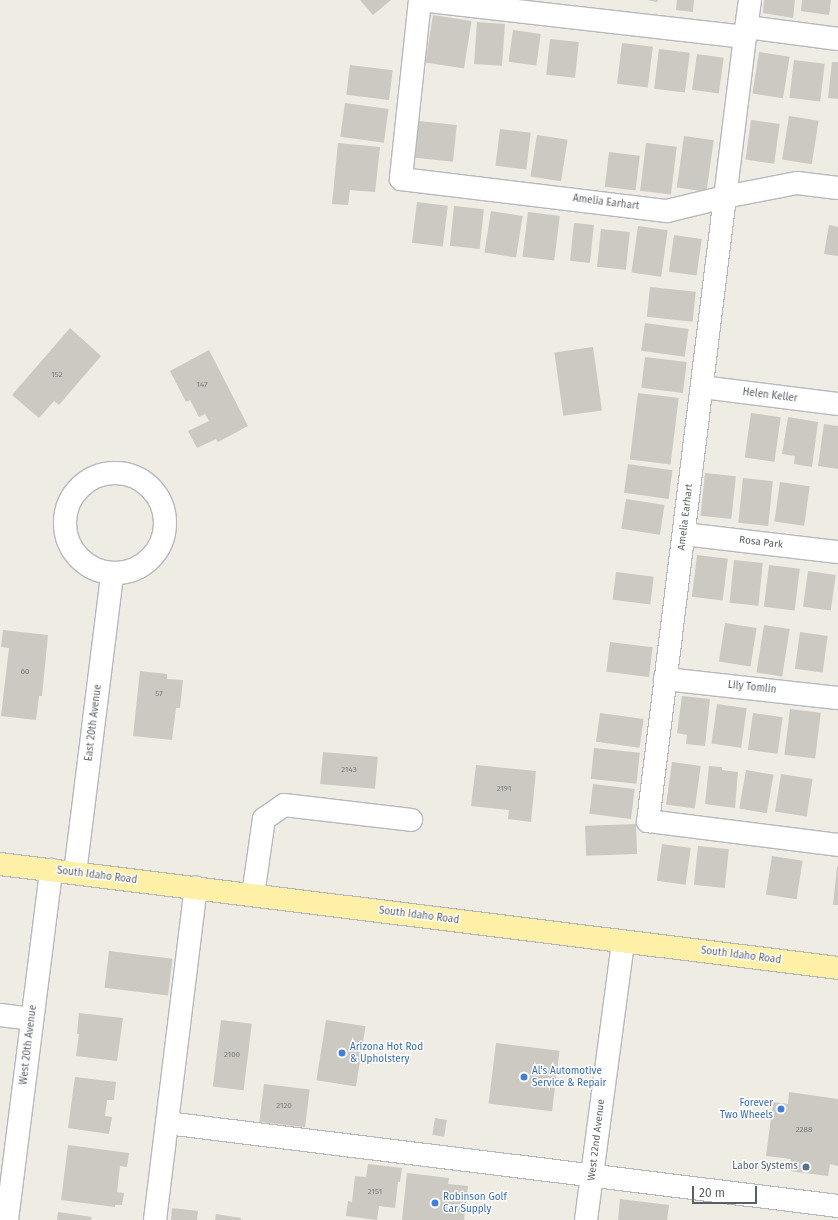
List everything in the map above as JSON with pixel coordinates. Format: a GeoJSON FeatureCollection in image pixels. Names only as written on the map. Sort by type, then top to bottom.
{"type":"FeatureCollection","features":[{"type":"Feature","properties":{"kind":"main road","name":"South Idaho Road"},"geometry":{"type":"LineString","coordinates":[[0,864],[838,968]]}},
{"type":"Feature","properties":{"kind":"street","name":"Amelia Earhart"},"geometry":{"type":"LineString","coordinates":[[746,32],[420,0],[401,179],[667,211],[725,197],[648,821],[838,845]]}},
{"type":"Feature","properties":{"kind":"street"},"geometry":{"type":"LineString","coordinates":[[750,0],[725,197],[797,183],[838,188]]}},
{"type":"Feature","properties":{"kind":"street"},"geometry":{"type":"LineString","coordinates":[[746,32],[838,39]]}},
{"type":"Feature","properties":{"kind":"street","name":"Helen Keller"},"geometry":{"type":"LineString","coordinates":[[702,387],[838,404]]}},
{"type":"Feature","properties":{"kind":"street"},"geometry":{"type":"LineString","coordinates":[[111,473],[128,474],[143,481],[155,492],[163,507],[166,523],[163,539],[151,558],[143,565],[128,572],[112,574],[96,570],[81,561],[71,548],[66,532],[66,516],[71,499],[81,486],[95,477],[111,473]]}},
{"type":"Feature","properties":{"kind":"street","name":"Rosa Park"},"geometry":{"type":"LineString","coordinates":[[684,534],[838,552]]}},
{"type":"Feature","properties":{"kind":"street","name":"East 20th Avenue"},"geometry":{"type":"LineString","coordinates":[[76,873],[112,574]]}},
{"type":"Feature","properties":{"kind":"street","name":"Lily Tomlin"},"geometry":{"type":"LineString","coordinates":[[666,679],[838,698]]}},
{"type":"Feature","properties":{"kind":"street"},"geometry":{"type":"LineString","coordinates":[[253,895],[264,819],[284,805],[411,820]]}},
{"type":"Feature","properties":{"kind":"street","name":"West 20th Avenue"},"geometry":{"type":"LineString","coordinates":[[7,1220],[8,1139],[32,1019],[51,870]]}},
{"type":"Feature","properties":{"kind":"street"},"geometry":{"type":"LineString","coordinates":[[155,1220],[196,888]]}},
{"type":"Feature","properties":{"kind":"street","name":"West 22nd Avenue"},"geometry":{"type":"LineString","coordinates":[[586,1220],[623,942]]}},
{"type":"Feature","properties":{"kind":"street"},"geometry":{"type":"LineString","coordinates":[[0,1015],[32,1019]]}},
{"type":"Feature","properties":{"kind":"street"},"geometry":{"type":"LineString","coordinates":[[167,1123],[592,1174],[838,1206]]}},
{"type":"Feature","properties":{"kind":"building"},"geometry":{"type":"Polygon","coordinates":[[[360,0],[391,0],[373,15],[360,0]]]}},
{"type":"Feature","properties":{"kind":"building"},"geometry":{"type":"Polygon","coordinates":[[[647,0],[658,0],[657,2],[647,0]]]}},
{"type":"Feature","properties":{"kind":"building"},"geometry":{"type":"Polygon","coordinates":[[[677,0],[694,0],[693,12],[676,10],[677,0]]]}},
{"type":"Feature","properties":{"kind":"building"},"geometry":{"type":"Polygon","coordinates":[[[764,0],[795,0],[793,18],[763,13],[764,0]]]}},
{"type":"Feature","properties":{"kind":"building"},"geometry":{"type":"Polygon","coordinates":[[[802,0],[831,0],[829,15],[801,11],[802,0]]]}},
{"type":"Feature","properties":{"kind":"building"},"geometry":{"type":"Polygon","coordinates":[[[433,15],[472,21],[464,69],[425,62],[433,15]]]}},
{"type":"Feature","properties":{"kind":"building"},"geometry":{"type":"Polygon","coordinates":[[[477,22],[505,24],[502,66],[474,64],[477,22]]]}},
{"type":"Feature","properties":{"kind":"building"},"geometry":{"type":"Polygon","coordinates":[[[513,30],[541,34],[536,66],[509,62],[513,30]]]}},
{"type":"Feature","properties":{"kind":"building"},"geometry":{"type":"Polygon","coordinates":[[[550,39],[579,42],[575,78],[546,75],[550,39]]]}},
{"type":"Feature","properties":{"kind":"building"},"geometry":{"type":"Polygon","coordinates":[[[622,43],[653,47],[648,87],[617,84],[622,43]]]}},
{"type":"Feature","properties":{"kind":"building"},"geometry":{"type":"Polygon","coordinates":[[[659,49],[690,53],[685,92],[654,89],[659,49]]]}},
{"type":"Feature","properties":{"kind":"building"},"geometry":{"type":"Polygon","coordinates":[[[759,52],[790,57],[783,98],[752,93],[759,52]]]}},
{"type":"Feature","properties":{"kind":"building"},"geometry":{"type":"Polygon","coordinates":[[[697,54],[724,58],[719,93],[692,90],[697,54]]]}},
{"type":"Feature","properties":{"kind":"building"},"geometry":{"type":"Polygon","coordinates":[[[794,60],[825,64],[820,101],[789,98],[794,60]]]}},
{"type":"Feature","properties":{"kind":"building"},"geometry":{"type":"Polygon","coordinates":[[[832,62],[838,62],[838,99],[828,98],[832,62]]]}},
{"type":"Feature","properties":{"kind":"building"},"geometry":{"type":"Polygon","coordinates":[[[350,65],[393,70],[389,100],[346,95],[350,65]]]}},
{"type":"Feature","properties":{"kind":"building"},"geometry":{"type":"Polygon","coordinates":[[[345,103],[389,109],[384,143],[340,137],[345,103]]]}},
{"type":"Feature","properties":{"kind":"building"},"geometry":{"type":"Polygon","coordinates":[[[789,116],[819,121],[812,164],[782,159],[789,116]]]}},
{"type":"Feature","properties":{"kind":"building"},"geometry":{"type":"Polygon","coordinates":[[[751,120],[780,124],[774,164],[745,160],[751,120]]]}},
{"type":"Feature","properties":{"kind":"building"},"geometry":{"type":"Polygon","coordinates":[[[419,121],[457,125],[453,162],[415,158],[419,121]]]}},
{"type":"Feature","properties":{"kind":"building"},"geometry":{"type":"Polygon","coordinates":[[[500,129],[531,133],[526,170],[495,166],[500,129]]]}},
{"type":"Feature","properties":{"kind":"building"},"geometry":{"type":"Polygon","coordinates":[[[537,135],[568,140],[561,181],[530,176],[537,135]]]}},
{"type":"Feature","properties":{"kind":"building"},"geometry":{"type":"Polygon","coordinates":[[[684,136],[714,140],[706,192],[677,187],[684,136]]]}},
{"type":"Feature","properties":{"kind":"building"},"geometry":{"type":"Polygon","coordinates":[[[338,143],[380,147],[375,192],[350,190],[348,205],[332,204],[338,143]]]}},
{"type":"Feature","properties":{"kind":"building"},"geometry":{"type":"Polygon","coordinates":[[[646,143],[677,147],[671,194],[640,191],[646,143]]]}},
{"type":"Feature","properties":{"kind":"building"},"geometry":{"type":"Polygon","coordinates":[[[609,152],[640,156],[636,191],[605,187],[609,152]]]}},
{"type":"Feature","properties":{"kind":"building"},"geometry":{"type":"Polygon","coordinates":[[[417,202],[448,206],[443,246],[412,243],[417,202]]]}},
{"type":"Feature","properties":{"kind":"building"},"geometry":{"type":"Polygon","coordinates":[[[454,206],[484,209],[480,249],[450,246],[454,206]]]}},
{"type":"Feature","properties":{"kind":"building"},"geometry":{"type":"Polygon","coordinates":[[[491,211],[523,216],[516,257],[484,252],[491,211]]]}},
{"type":"Feature","properties":{"kind":"building"},"geometry":{"type":"Polygon","coordinates":[[[528,212],[560,216],[554,261],[523,257],[528,212]]]}},
{"type":"Feature","properties":{"kind":"building"},"geometry":{"type":"Polygon","coordinates":[[[574,223],[594,225],[590,263],[570,261],[574,223]]]}},
{"type":"Feature","properties":{"kind":"building"},"geometry":{"type":"Polygon","coordinates":[[[829,225],[838,227],[838,256],[824,254],[829,225]]]}},
{"type":"Feature","properties":{"kind":"building"},"geometry":{"type":"Polygon","coordinates":[[[638,226],[668,230],[661,277],[631,273],[638,226]]]}},
{"type":"Feature","properties":{"kind":"building"},"geometry":{"type":"Polygon","coordinates":[[[601,229],[630,232],[626,270],[597,267],[601,229]]]}},
{"type":"Feature","properties":{"kind":"building"},"geometry":{"type":"Polygon","coordinates":[[[674,235],[702,239],[697,276],[669,272],[674,235]]]}},
{"type":"Feature","properties":{"kind":"building"},"geometry":{"type":"Polygon","coordinates":[[[650,287],[696,292],[693,322],[647,317],[650,287]]]}},
{"type":"Feature","properties":{"kind":"building"},"geometry":{"type":"Polygon","coordinates":[[[645,323],[689,329],[685,357],[641,351],[645,323]]]}},
{"type":"Feature","properties":{"kind":"building"},"geometry":{"type":"Polygon","coordinates":[[[70,328],[101,356],[59,405],[54,401],[39,418],[12,395],[70,328]]]}},
{"type":"Feature","properties":{"kind":"building"},"geometry":{"type":"Polygon","coordinates":[[[593,347],[602,410],[563,416],[554,352],[593,347]]]}},
{"type":"Feature","properties":{"kind":"building"},"geometry":{"type":"Polygon","coordinates":[[[209,350],[248,426],[218,442],[216,439],[197,448],[188,431],[209,421],[205,414],[199,417],[190,400],[186,402],[170,371],[209,350]]]}},
{"type":"Feature","properties":{"kind":"building"},"geometry":{"type":"Polygon","coordinates":[[[645,357],[687,362],[683,393],[641,388],[645,357]]]}},
{"type":"Feature","properties":{"kind":"building"},"geometry":{"type":"Polygon","coordinates":[[[638,393],[679,398],[671,464],[630,460],[638,393]]]}},
{"type":"Feature","properties":{"kind":"building"},"geometry":{"type":"Polygon","coordinates":[[[751,413],[781,417],[774,462],[745,458],[751,413]]]}},
{"type":"Feature","properties":{"kind":"building"},"geometry":{"type":"Polygon","coordinates":[[[788,417],[818,422],[812,467],[794,464],[795,456],[782,454],[788,417]]]}},
{"type":"Feature","properties":{"kind":"building"},"geometry":{"type":"Polygon","coordinates":[[[824,424],[838,426],[838,469],[818,466],[824,424]]]}},
{"type":"Feature","properties":{"kind":"building"},"geometry":{"type":"Polygon","coordinates":[[[628,464],[673,470],[669,499],[624,493],[628,464]]]}},
{"type":"Feature","properties":{"kind":"building"},"geometry":{"type":"Polygon","coordinates":[[[705,473],[736,476],[731,519],[701,516],[705,473]]]}},
{"type":"Feature","properties":{"kind":"building"},"geometry":{"type":"Polygon","coordinates":[[[743,478],[773,481],[768,526],[738,523],[743,478]]]}},
{"type":"Feature","properties":{"kind":"building"},"geometry":{"type":"Polygon","coordinates":[[[780,482],[810,486],[804,526],[774,522],[780,482]]]}},
{"type":"Feature","properties":{"kind":"building"},"geometry":{"type":"Polygon","coordinates":[[[626,499],[665,505],[660,535],[621,529],[626,499]]]}},
{"type":"Feature","properties":{"kind":"building"},"geometry":{"type":"Polygon","coordinates":[[[697,555],[728,559],[723,600],[692,597],[697,555]]]}},
{"type":"Feature","properties":{"kind":"building"},"geometry":{"type":"Polygon","coordinates":[[[734,560],[763,563],[758,606],[730,603],[734,560]]]}},
{"type":"Feature","properties":{"kind":"building"},"geometry":{"type":"Polygon","coordinates":[[[769,565],[800,569],[795,610],[764,607],[769,565]]]}},
{"type":"Feature","properties":{"kind":"building"},"geometry":{"type":"Polygon","coordinates":[[[808,571],[836,575],[831,611],[803,607],[808,571]]]}},
{"type":"Feature","properties":{"kind":"building"},"geometry":{"type":"Polygon","coordinates":[[[616,572],[654,577],[650,604],[613,600],[616,572]]]}},
{"type":"Feature","properties":{"kind":"building"},"geometry":{"type":"Polygon","coordinates":[[[725,623],[757,628],[751,667],[719,662],[725,623]]]}},
{"type":"Feature","properties":{"kind":"building"},"geometry":{"type":"Polygon","coordinates":[[[764,625],[790,629],[782,676],[756,672],[764,625]]]}},
{"type":"Feature","properties":{"kind":"building"},"geometry":{"type":"Polygon","coordinates":[[[3,630],[48,635],[42,696],[39,696],[36,720],[1,716],[9,648],[1,647],[3,630]]]}},
{"type":"Feature","properties":{"kind":"building"},"geometry":{"type":"Polygon","coordinates":[[[800,632],[828,636],[823,673],[795,669],[800,632]]]}},
{"type":"Feature","properties":{"kind":"building"},"geometry":{"type":"Polygon","coordinates":[[[610,642],[653,647],[649,677],[606,672],[610,642]]]}},
{"type":"Feature","properties":{"kind":"building"},"geometry":{"type":"Polygon","coordinates":[[[140,671],[167,674],[167,679],[183,680],[180,708],[176,708],[172,740],[133,736],[140,671]]]}},
{"type":"Feature","properties":{"kind":"building"},"geometry":{"type":"Polygon","coordinates":[[[682,696],[710,699],[705,746],[686,744],[687,735],[677,733],[682,696]]]}},
{"type":"Feature","properties":{"kind":"building"},"geometry":{"type":"Polygon","coordinates":[[[717,704],[747,708],[741,748],[711,744],[717,704]]]}},
{"type":"Feature","properties":{"kind":"building"},"geometry":{"type":"Polygon","coordinates":[[[790,709],[821,713],[815,758],[784,755],[790,709]]]}},
{"type":"Feature","properties":{"kind":"building"},"geometry":{"type":"Polygon","coordinates":[[[600,713],[644,719],[640,748],[596,742],[600,713]]]}},
{"type":"Feature","properties":{"kind":"building"},"geometry":{"type":"Polygon","coordinates":[[[753,713],[783,717],[778,754],[748,750],[753,713]]]}},
{"type":"Feature","properties":{"kind":"building"},"geometry":{"type":"Polygon","coordinates":[[[594,748],[640,753],[637,784],[591,779],[594,748]]]}},
{"type":"Feature","properties":{"kind":"building"},"geometry":{"type":"Polygon","coordinates":[[[323,752],[378,757],[375,789],[320,784],[323,752]]]}},
{"type":"Feature","properties":{"kind":"building"},"geometry":{"type":"Polygon","coordinates":[[[672,762],[701,766],[695,809],[666,805],[672,762]]]}},
{"type":"Feature","properties":{"kind":"building"},"geometry":{"type":"Polygon","coordinates":[[[476,765],[536,771],[531,822],[508,819],[509,810],[471,806],[476,765]]]}},
{"type":"Feature","properties":{"kind":"building"},"geometry":{"type":"Polygon","coordinates":[[[709,766],[722,767],[722,770],[738,772],[735,808],[705,804],[709,766]]]}},
{"type":"Feature","properties":{"kind":"building"},"geometry":{"type":"Polygon","coordinates":[[[746,770],[774,775],[767,813],[739,808],[746,770]]]}},
{"type":"Feature","properties":{"kind":"building"},"geometry":{"type":"Polygon","coordinates":[[[781,774],[813,779],[807,817],[775,812],[781,774]]]}},
{"type":"Feature","properties":{"kind":"building"},"geometry":{"type":"Polygon","coordinates":[[[593,784],[635,789],[631,819],[589,814],[593,784]]]}},
{"type":"Feature","properties":{"kind":"building"},"geometry":{"type":"Polygon","coordinates":[[[636,824],[637,854],[586,856],[585,826],[636,824]]]}},
{"type":"Feature","properties":{"kind":"building"},"geometry":{"type":"Polygon","coordinates":[[[662,844],[691,848],[686,885],[657,881],[662,844]]]}},
{"type":"Feature","properties":{"kind":"building"},"geometry":{"type":"Polygon","coordinates":[[[698,846],[729,849],[725,888],[694,885],[698,846]]]}},
{"type":"Feature","properties":{"kind":"building"},"geometry":{"type":"Polygon","coordinates":[[[772,856],[803,861],[797,899],[766,895],[772,856]]]}},
{"type":"Feature","properties":{"kind":"building"},"geometry":{"type":"Polygon","coordinates":[[[837,867],[838,905],[833,905],[837,867]]]}},
{"type":"Feature","properties":{"kind":"building"},"geometry":{"type":"Polygon","coordinates":[[[109,951],[173,959],[168,996],[104,988],[109,951]]]}},
{"type":"Feature","properties":{"kind":"building"},"geometry":{"type":"Polygon","coordinates":[[[79,1013],[123,1018],[117,1061],[76,1056],[79,1034],[77,1034],[79,1013]]]}},
{"type":"Feature","properties":{"kind":"building"},"geometry":{"type":"Polygon","coordinates":[[[221,1020],[252,1024],[244,1090],[213,1087],[221,1020]]]}},
{"type":"Feature","properties":{"kind":"building","name":"Arizona Hot Rod & Upholstery"},"geometry":{"type":"Polygon","coordinates":[[[326,1020],[366,1026],[356,1087],[316,1080],[326,1020]]]}},
{"type":"Feature","properties":{"kind":"building","name":"Al's Automotive Service & Repair"},"geometry":{"type":"Polygon","coordinates":[[[496,1043],[560,1051],[552,1111],[489,1104],[496,1043]]]}},
{"type":"Feature","properties":{"kind":"building"},"geometry":{"type":"Polygon","coordinates":[[[75,1077],[116,1082],[114,1100],[107,1100],[105,1116],[112,1117],[109,1134],[68,1128],[75,1077]]]}},
{"type":"Feature","properties":{"kind":"building"},"geometry":{"type":"Polygon","coordinates":[[[264,1084],[310,1090],[305,1127],[259,1122],[264,1084]]]}},
{"type":"Feature","properties":{"kind":"building"},"geometry":{"type":"Polygon","coordinates":[[[789,1092],[838,1099],[838,1166],[830,1164],[828,1176],[789,1171],[791,1159],[766,1156],[773,1102],[788,1104],[789,1092]]]}},
{"type":"Feature","properties":{"kind":"building"},"geometry":{"type":"Polygon","coordinates":[[[435,1118],[447,1120],[444,1137],[432,1135],[435,1118]]]}},
{"type":"Feature","properties":{"kind":"building"},"geometry":{"type":"Polygon","coordinates":[[[68,1145],[129,1153],[127,1167],[120,1166],[117,1192],[124,1193],[122,1205],[115,1205],[115,1207],[61,1200],[68,1145]]]}},
{"type":"Feature","properties":{"kind":"building"},"geometry":{"type":"Polygon","coordinates":[[[368,1164],[402,1168],[400,1182],[398,1182],[395,1208],[379,1206],[377,1220],[346,1216],[348,1201],[352,1202],[355,1176],[366,1177],[368,1164]]]}},
{"type":"Feature","properties":{"kind":"building","name":"Robinson Golf Car Supply"},"geometry":{"type":"Polygon","coordinates":[[[407,1173],[449,1178],[448,1184],[468,1186],[464,1220],[402,1220],[407,1173]]]}},
{"type":"Feature","properties":{"kind":"building"},"geometry":{"type":"Polygon","coordinates":[[[620,1199],[669,1205],[667,1220],[618,1220],[620,1199]]]}},
{"type":"Feature","properties":{"kind":"building"},"geometry":{"type":"Polygon","coordinates":[[[172,1208],[198,1211],[197,1220],[171,1220],[172,1208]]]}},
{"type":"Feature","properties":{"kind":"building"},"geometry":{"type":"Polygon","coordinates":[[[58,1212],[92,1217],[91,1220],[57,1220],[58,1212]]]}},
{"type":"Feature","properties":{"kind":"building"},"geometry":{"type":"Polygon","coordinates":[[[216,1214],[241,1218],[241,1220],[215,1220],[216,1214]]]}},
{"type":"Feature","properties":{"kind":"place","name":"Arizona Hot Rod & Upholstery"},"geometry":{"type":"Point","coordinates":[342,1053]}},
{"type":"Feature","properties":{"kind":"place","name":"Al's Automotive Service & Repair"},"geometry":{"type":"Point","coordinates":[524,1077]}},
{"type":"Feature","properties":{"kind":"place","name":"Forever Two Wheels"},"geometry":{"type":"Point","coordinates":[781,1109]}},
{"type":"Feature","properties":{"kind":"place","name":"Labor Systems"},"geometry":{"type":"Point","coordinates":[806,1167]}},
{"type":"Feature","properties":{"kind":"place","name":"Robinson Golf Car Supply"},"geometry":{"type":"Point","coordinates":[435,1203]}}]}
